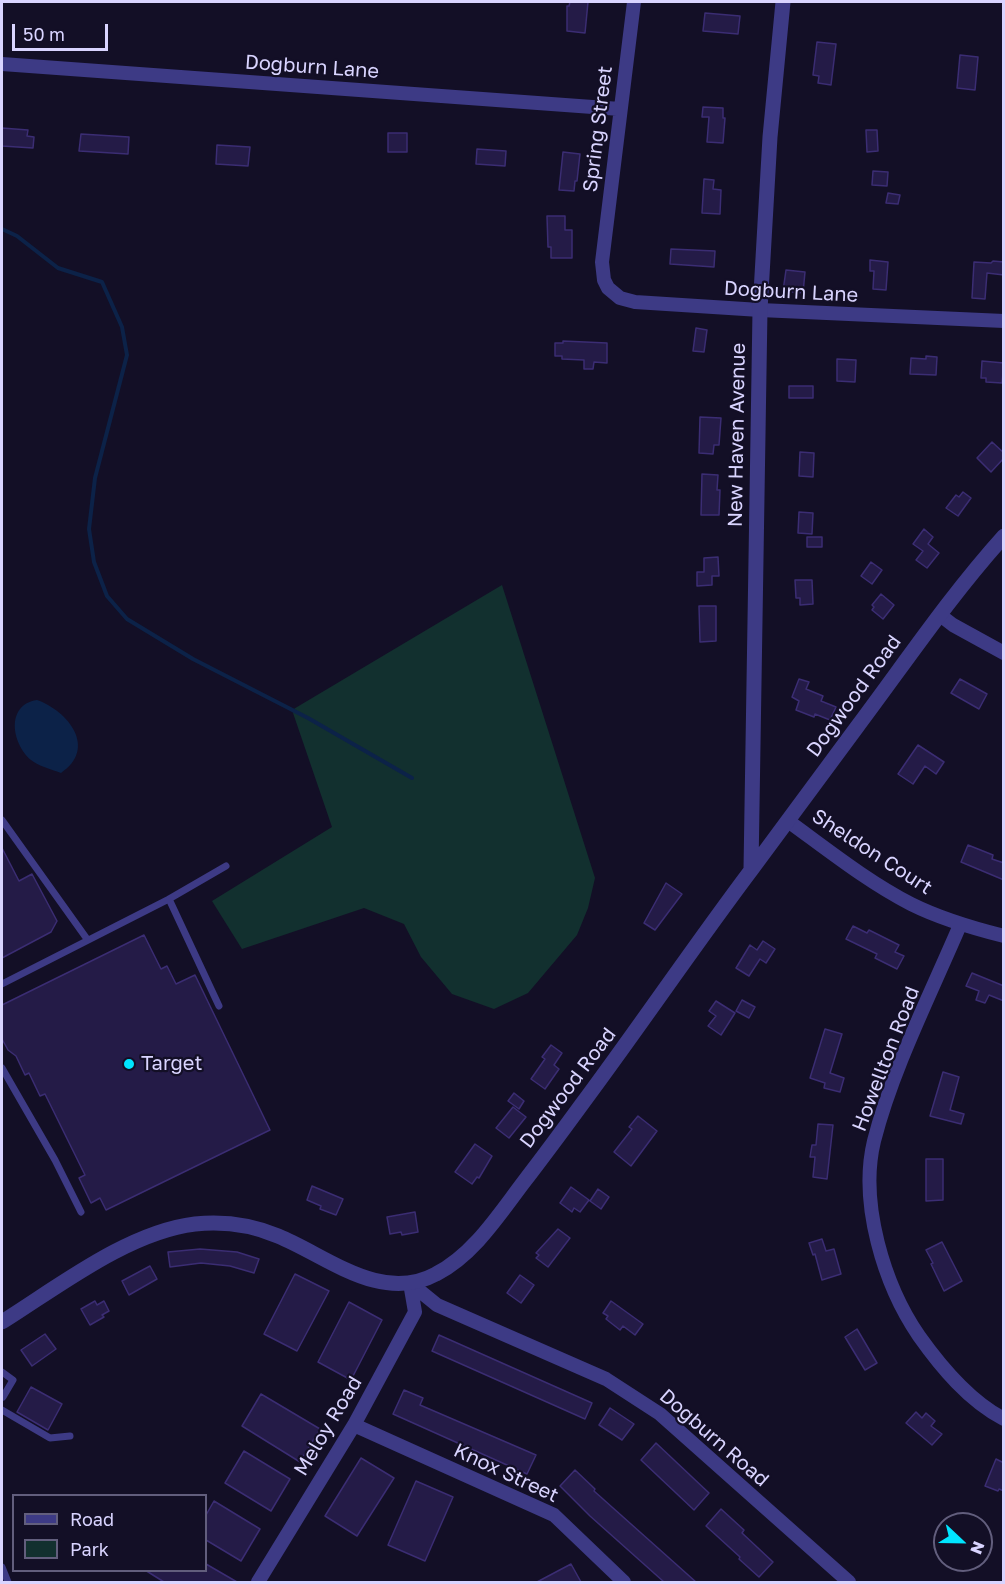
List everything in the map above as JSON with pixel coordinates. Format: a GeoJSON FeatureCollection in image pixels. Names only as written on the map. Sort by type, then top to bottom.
{"type":"FeatureCollection","features":[{"type":"Feature","properties":{"kind":"street","name":"Spring Street"},"geometry":{"type":"LineString","coordinates":[[602,262],[634,2]]}},
{"type":"Feature","properties":{"kind":"street","name":"New Haven Avenue"},"geometry":{"type":"LineString","coordinates":[[751,870],[760,310],[770,137],[783,2]]}},
{"type":"Feature","properties":{"kind":"street","name":"Dogburn Lane"},"geometry":{"type":"LineString","coordinates":[[2,64],[620,109]]}},
{"type":"Feature","properties":{"kind":"street","name":"Dogburn Lane"},"geometry":{"type":"LineString","coordinates":[[602,262],[603,280],[608,288],[614,294],[627,300],[760,310],[1004,321]]}},
{"type":"Feature","properties":{"kind":"street","name":"Dogwood Road"},"geometry":{"type":"LineString","coordinates":[[2,1322],[98,1262],[139,1240],[162,1231],[196,1224],[239,1224],[260,1229],[281,1237],[335,1266],[359,1276],[384,1282],[410,1283],[428,1278],[449,1266],[472,1247],[485,1232],[637,1031],[751,870],[940,615],[1004,536]]}},
{"type":"Feature","properties":{"kind":"street"},"geometry":{"type":"LineString","coordinates":[[940,615],[953,625],[1004,652]]}},
{"type":"Feature","properties":{"kind":"street","name":"Sheldon Court"},"geometry":{"type":"LineString","coordinates":[[788,821],[854,869],[911,904],[960,925],[1004,936]]}},
{"type":"Feature","properties":{"kind":"street","name":"Howellton Road"},"geometry":{"type":"LineString","coordinates":[[960,925],[897,1072],[874,1142],[871,1192],[881,1252],[891,1288],[908,1320],[928,1349],[952,1377],[982,1404],[1004,1419]]}},
{"type":"Feature","properties":{"kind":"street","name":"Meloy Road"},"geometry":{"type":"LineString","coordinates":[[258,1582],[354,1425],[415,1312],[410,1283]]}},
{"type":"Feature","properties":{"kind":"street","name":"Dogburn Road"},"geometry":{"type":"LineString","coordinates":[[410,1283],[437,1305],[606,1379],[660,1414],[849,1582]]}},
{"type":"Feature","properties":{"kind":"street","name":"Knox Street"},"geometry":{"type":"LineString","coordinates":[[354,1425],[554,1515],[624,1582]]}},
{"type":"Feature","properties":{"kind":"lane"},"geometry":{"type":"LineString","coordinates":[[2,820],[87,939]]}},
{"type":"Feature","properties":{"kind":"lane"},"geometry":{"type":"LineString","coordinates":[[2,984],[169,899],[226,866]]}},
{"type":"Feature","properties":{"kind":"lane"},"geometry":{"type":"LineString","coordinates":[[169,899],[219,1005]]}},
{"type":"Feature","properties":{"kind":"lane"},"geometry":{"type":"LineString","coordinates":[[2,1068],[50,1151],[81,1212]]}},
{"type":"Feature","properties":{"kind":"lane"},"geometry":{"type":"LineString","coordinates":[[2,1372],[13,1380],[2,1396]]}},
{"type":"Feature","properties":{"kind":"lane"},"geometry":{"type":"LineString","coordinates":[[2,1410],[50,1438],[70,1436]]}},
{"type":"Feature","properties":{"kind":"lane"},"geometry":{"type":"LineString","coordinates":[[2,1567],[8,1582]]}},
{"type":"Feature","properties":{"kind":"green space"},"geometry":{"type":"Polygon","coordinates":[[[502,585],[595,878],[588,908],[577,935],[528,993],[494,1009],[452,994],[421,957],[404,924],[364,908],[242,949],[212,901],[332,827],[292,710],[502,585]]]}},
{"type":"Feature","properties":{"kind":"water"},"geometry":{"type":"Polygon","coordinates":[[[37,700],[48,705],[68,721],[78,742],[77,753],[72,763],[61,773],[31,760],[19,745],[15,726],[16,717],[27,703],[37,700]]]}},
{"type":"Feature","properties":{"kind":"building"},"geometry":{"type":"Polygon","coordinates":[[[570,2],[588,2],[585,33],[567,31],[567,6],[570,2]]]}},
{"type":"Feature","properties":{"kind":"building"},"geometry":{"type":"Polygon","coordinates":[[[705,13],[740,16],[738,34],[703,31],[705,13]]]}},
{"type":"Feature","properties":{"kind":"building"},"geometry":{"type":"Polygon","coordinates":[[[817,42],[836,44],[831,85],[818,83],[819,76],[813,75],[817,42]]]}},
{"type":"Feature","properties":{"kind":"building"},"geometry":{"type":"Polygon","coordinates":[[[960,55],[978,57],[975,90],[957,88],[960,55]]]}},
{"type":"Feature","properties":{"kind":"building"},"geometry":{"type":"Polygon","coordinates":[[[703,107],[723,108],[723,118],[725,118],[723,143],[707,142],[709,117],[702,117],[703,107]]]}},
{"type":"Feature","properties":{"kind":"building"},"geometry":{"type":"Polygon","coordinates":[[[2,128],[28,130],[27,136],[34,137],[33,148],[2,146],[2,128]]]}},
{"type":"Feature","properties":{"kind":"building"},"geometry":{"type":"Polygon","coordinates":[[[866,130],[877,130],[878,151],[867,152],[866,130]]]}},
{"type":"Feature","properties":{"kind":"building"},"geometry":{"type":"Polygon","coordinates":[[[388,133],[407,133],[407,152],[388,152],[388,133]]]}},
{"type":"Feature","properties":{"kind":"building"},"geometry":{"type":"Polygon","coordinates":[[[81,134],[129,137],[128,154],[79,151],[81,134]]]}},
{"type":"Feature","properties":{"kind":"building"},"geometry":{"type":"Polygon","coordinates":[[[217,145],[250,147],[248,166],[216,164],[217,145]]]}},
{"type":"Feature","properties":{"kind":"building"},"geometry":{"type":"Polygon","coordinates":[[[477,149],[506,151],[505,166],[476,164],[477,149]]]}},
{"type":"Feature","properties":{"kind":"building"},"geometry":{"type":"Polygon","coordinates":[[[563,152],[580,154],[574,191],[559,190],[563,152]]]}},
{"type":"Feature","properties":{"kind":"building"},"geometry":{"type":"Polygon","coordinates":[[[873,171],[888,172],[887,186],[872,185],[873,171]]]}},
{"type":"Feature","properties":{"kind":"building"},"geometry":{"type":"Polygon","coordinates":[[[704,179],[714,180],[713,189],[721,190],[720,214],[702,213],[704,179]]]}},
{"type":"Feature","properties":{"kind":"building"},"geometry":{"type":"Polygon","coordinates":[[[888,193],[900,195],[898,204],[886,203],[888,193]]]}},
{"type":"Feature","properties":{"kind":"building"},"geometry":{"type":"Polygon","coordinates":[[[547,216],[565,216],[565,230],[572,230],[572,258],[551,258],[551,247],[548,247],[547,216]]]}},
{"type":"Feature","properties":{"kind":"building"},"geometry":{"type":"Polygon","coordinates":[[[671,249],[715,251],[714,267],[670,264],[671,249]]]}},
{"type":"Feature","properties":{"kind":"building"},"geometry":{"type":"Polygon","coordinates":[[[870,260],[888,262],[886,290],[873,289],[874,271],[870,271],[870,260]]]}},
{"type":"Feature","properties":{"kind":"building"},"geometry":{"type":"Polygon","coordinates":[[[993,261],[1004,262],[1004,275],[987,273],[985,299],[972,298],[974,262],[991,263],[993,261]]]}},
{"type":"Feature","properties":{"kind":"building"},"geometry":{"type":"Polygon","coordinates":[[[786,270],[805,272],[803,293],[783,291],[786,270]]]}},
{"type":"Feature","properties":{"kind":"building"},"geometry":{"type":"Polygon","coordinates":[[[696,328],[707,330],[704,352],[693,351],[696,328]]]}},
{"type":"Feature","properties":{"kind":"building"},"geometry":{"type":"Polygon","coordinates":[[[563,341],[607,343],[607,363],[594,362],[593,369],[584,369],[584,360],[562,359],[562,356],[555,356],[555,343],[563,343],[563,341]]]}},
{"type":"Feature","properties":{"kind":"building"},"geometry":{"type":"Polygon","coordinates":[[[926,356],[937,357],[936,375],[910,374],[911,358],[926,359],[926,356]]]}},
{"type":"Feature","properties":{"kind":"building"},"geometry":{"type":"Polygon","coordinates":[[[837,359],[856,360],[855,382],[837,381],[837,359]]]}},
{"type":"Feature","properties":{"kind":"building"},"geometry":{"type":"Polygon","coordinates":[[[982,361],[1004,363],[1002,383],[986,382],[986,378],[981,378],[982,361]]]}},
{"type":"Feature","properties":{"kind":"building"},"geometry":{"type":"Polygon","coordinates":[[[789,386],[813,386],[813,398],[789,398],[789,386]]]}},
{"type":"Feature","properties":{"kind":"building"},"geometry":{"type":"Polygon","coordinates":[[[700,417],[721,418],[719,445],[714,445],[713,454],[699,453],[700,417]]]}},
{"type":"Feature","properties":{"kind":"building"},"geometry":{"type":"Polygon","coordinates":[[[992,442],[1004,453],[1004,458],[991,472],[977,458],[992,442]]]}},
{"type":"Feature","properties":{"kind":"building"},"geometry":{"type":"Polygon","coordinates":[[[800,452],[814,453],[813,477],[799,476],[800,452]]]}},
{"type":"Feature","properties":{"kind":"building"},"geometry":{"type":"Polygon","coordinates":[[[702,474],[718,475],[719,515],[701,515],[702,474]]]}},
{"type":"Feature","properties":{"kind":"building"},"geometry":{"type":"Polygon","coordinates":[[[963,492],[971,498],[958,516],[946,508],[956,495],[959,497],[963,492]]]}},
{"type":"Feature","properties":{"kind":"building"},"geometry":{"type":"Polygon","coordinates":[[[799,512],[813,513],[812,534],[798,533],[799,512]]]}},
{"type":"Feature","properties":{"kind":"building"},"geometry":{"type":"Polygon","coordinates":[[[924,529],[933,537],[928,544],[939,553],[927,568],[916,560],[923,551],[913,544],[924,529]]]}},
{"type":"Feature","properties":{"kind":"building"},"geometry":{"type":"Polygon","coordinates":[[[807,537],[822,537],[822,547],[807,547],[807,537]]]}},
{"type":"Feature","properties":{"kind":"building"},"geometry":{"type":"Polygon","coordinates":[[[718,557],[719,576],[712,576],[712,585],[697,586],[697,572],[704,572],[704,558],[718,557]]]}},
{"type":"Feature","properties":{"kind":"building"},"geometry":{"type":"Polygon","coordinates":[[[871,562],[882,570],[872,584],[861,576],[871,562]]]}},
{"type":"Feature","properties":{"kind":"building"},"geometry":{"type":"Polygon","coordinates":[[[795,580],[812,580],[813,604],[800,605],[800,598],[796,598],[795,580]]]}},
{"type":"Feature","properties":{"kind":"building"},"geometry":{"type":"Polygon","coordinates":[[[881,594],[894,605],[883,619],[872,610],[874,607],[872,605],[881,594]]]}},
{"type":"Feature","properties":{"kind":"building"},"geometry":{"type":"Polygon","coordinates":[[[699,606],[716,606],[716,641],[700,642],[699,606]]]}},
{"type":"Feature","properties":{"kind":"building"},"geometry":{"type":"Polygon","coordinates":[[[799,679],[809,682],[806,689],[823,696],[821,701],[836,707],[830,720],[796,710],[799,701],[792,697],[799,679]]]}},
{"type":"Feature","properties":{"kind":"building"},"geometry":{"type":"Polygon","coordinates":[[[960,679],[987,694],[979,709],[951,693],[960,679]]]}},
{"type":"Feature","properties":{"kind":"building"},"geometry":{"type":"Polygon","coordinates":[[[918,745],[944,762],[936,774],[925,766],[913,784],[898,774],[918,745]]]}},
{"type":"Feature","properties":{"kind":"building"},"geometry":{"type":"Polygon","coordinates":[[[968,845],[993,855],[992,859],[1004,863],[1004,880],[961,862],[968,845]]]}},
{"type":"Feature","properties":{"kind":"building"},"geometry":{"type":"Polygon","coordinates":[[[2,848],[19,881],[32,874],[57,921],[51,932],[2,958],[2,848]]]}},
{"type":"Feature","properties":{"kind":"building"},"geometry":{"type":"Polygon","coordinates":[[[666,883],[682,894],[655,930],[644,923],[666,883]]]}},
{"type":"Feature","properties":{"kind":"building"},"geometry":{"type":"Polygon","coordinates":[[[853,926],[867,933],[869,930],[899,945],[895,952],[904,956],[897,969],[875,958],[877,954],[846,939],[853,926]]]}},
{"type":"Feature","properties":{"kind":"building","name":"Target"},"geometry":{"type":"Polygon","coordinates":[[[144,935],[161,969],[167,966],[176,984],[195,975],[270,1130],[106,1210],[100,1198],[91,1203],[79,1178],[85,1175],[45,1094],[40,1096],[29,1073],[25,1075],[16,1056],[8,1050],[2,1039],[2,1005],[144,935]]]}},
{"type":"Feature","properties":{"kind":"building"},"geometry":{"type":"Polygon","coordinates":[[[763,941],[775,949],[766,963],[760,959],[749,976],[736,968],[750,945],[757,950],[763,941]]]}},
{"type":"Feature","properties":{"kind":"building"},"geometry":{"type":"Polygon","coordinates":[[[972,973],[1004,986],[1004,1001],[989,995],[985,1003],[976,1000],[979,991],[966,986],[972,973]]]}},
{"type":"Feature","properties":{"kind":"building"},"geometry":{"type":"Polygon","coordinates":[[[742,1000],[755,1007],[749,1018],[736,1011],[742,1000]]]}},
{"type":"Feature","properties":{"kind":"building"},"geometry":{"type":"Polygon","coordinates":[[[716,1001],[735,1013],[721,1035],[708,1026],[716,1016],[709,1011],[716,1001]]]}},
{"type":"Feature","properties":{"kind":"building"},"geometry":{"type":"Polygon","coordinates":[[[825,1029],[842,1034],[830,1073],[844,1078],[840,1092],[824,1088],[825,1083],[810,1078],[825,1029]]]}},
{"type":"Feature","properties":{"kind":"building"},"geometry":{"type":"Polygon","coordinates":[[[551,1045],[562,1053],[554,1065],[559,1069],[545,1089],[531,1079],[545,1059],[542,1057],[551,1045]]]}},
{"type":"Feature","properties":{"kind":"building"},"geometry":{"type":"Polygon","coordinates":[[[943,1072],[959,1077],[950,1110],[964,1114],[961,1124],[930,1116],[943,1072]]]}},
{"type":"Feature","properties":{"kind":"building"},"geometry":{"type":"Polygon","coordinates":[[[514,1093],[524,1101],[519,1109],[508,1101],[514,1093]]]}},
{"type":"Feature","properties":{"kind":"building"},"geometry":{"type":"Polygon","coordinates":[[[513,1107],[526,1117],[509,1138],[496,1128],[513,1107]]]}},
{"type":"Feature","properties":{"kind":"building"},"geometry":{"type":"Polygon","coordinates":[[[638,1116],[657,1131],[631,1166],[614,1152],[632,1129],[629,1127],[638,1116]]]}},
{"type":"Feature","properties":{"kind":"building"},"geometry":{"type":"Polygon","coordinates":[[[818,1124],[833,1125],[827,1179],[813,1177],[815,1157],[810,1157],[812,1145],[816,1145],[818,1124]]]}},
{"type":"Feature","properties":{"kind":"building"},"geometry":{"type":"Polygon","coordinates":[[[475,1144],[492,1156],[479,1178],[477,1177],[472,1184],[455,1172],[475,1144]]]}},
{"type":"Feature","properties":{"kind":"building"},"geometry":{"type":"Polygon","coordinates":[[[926,1159],[943,1159],[943,1200],[926,1201],[926,1159]]]}},
{"type":"Feature","properties":{"kind":"building"},"geometry":{"type":"Polygon","coordinates":[[[312,1186],[343,1199],[336,1215],[320,1209],[321,1206],[307,1200],[312,1186]]]}},
{"type":"Feature","properties":{"kind":"building"},"geometry":{"type":"Polygon","coordinates":[[[571,1187],[589,1200],[580,1212],[574,1208],[572,1212],[560,1203],[571,1187]]]}},
{"type":"Feature","properties":{"kind":"building"},"geometry":{"type":"Polygon","coordinates":[[[598,1189],[609,1197],[601,1209],[590,1201],[598,1189]]]}},
{"type":"Feature","properties":{"kind":"building"},"geometry":{"type":"Polygon","coordinates":[[[415,1212],[418,1232],[402,1235],[401,1232],[390,1234],[387,1217],[415,1212]]]}},
{"type":"Feature","properties":{"kind":"building"},"geometry":{"type":"Polygon","coordinates":[[[558,1229],[570,1238],[548,1267],[536,1258],[539,1255],[536,1253],[558,1229]]]}},
{"type":"Feature","properties":{"kind":"building"},"geometry":{"type":"Polygon","coordinates":[[[822,1239],[826,1251],[834,1249],[841,1274],[822,1280],[815,1254],[813,1255],[809,1243],[822,1239]]]}},
{"type":"Feature","properties":{"kind":"building"},"geometry":{"type":"Polygon","coordinates":[[[942,1242],[962,1281],[944,1291],[926,1250],[942,1242]]]}},
{"type":"Feature","properties":{"kind":"building"},"geometry":{"type":"Polygon","coordinates":[[[200,1249],[237,1252],[259,1259],[254,1273],[230,1266],[201,1263],[170,1267],[168,1252],[200,1249]]]}},
{"type":"Feature","properties":{"kind":"building"},"geometry":{"type":"Polygon","coordinates":[[[150,1266],[157,1279],[129,1295],[122,1281],[150,1266]]]}},
{"type":"Feature","properties":{"kind":"building"},"geometry":{"type":"Polygon","coordinates":[[[295,1274],[329,1291],[297,1351],[264,1334],[295,1274]]]}},
{"type":"Feature","properties":{"kind":"building"},"geometry":{"type":"Polygon","coordinates":[[[520,1275],[534,1285],[521,1303],[507,1293],[520,1275]]]}},
{"type":"Feature","properties":{"kind":"building"},"geometry":{"type":"Polygon","coordinates":[[[95,1301],[97,1305],[104,1301],[109,1311],[102,1315],[104,1317],[90,1325],[81,1309],[95,1301]]]}},
{"type":"Feature","properties":{"kind":"building"},"geometry":{"type":"Polygon","coordinates":[[[611,1301],[643,1324],[635,1335],[623,1326],[620,1330],[606,1319],[608,1316],[603,1313],[611,1301]]]}},
{"type":"Feature","properties":{"kind":"building"},"geometry":{"type":"Polygon","coordinates":[[[349,1302],[382,1320],[351,1380],[318,1362],[349,1302]]]}},
{"type":"Feature","properties":{"kind":"building"},"geometry":{"type":"Polygon","coordinates":[[[857,1329],[877,1363],[865,1370],[845,1337],[857,1329]]]}},
{"type":"Feature","properties":{"kind":"building"},"geometry":{"type":"Polygon","coordinates":[[[45,1334],[56,1349],[32,1366],[21,1350],[45,1334]]]}},
{"type":"Feature","properties":{"kind":"building"},"geometry":{"type":"Polygon","coordinates":[[[439,1335],[592,1403],[585,1419],[432,1351],[439,1335]]]}},
{"type":"Feature","properties":{"kind":"building"},"geometry":{"type":"Polygon","coordinates":[[[31,1387],[62,1404],[48,1430],[17,1412],[31,1387]]]}},
{"type":"Feature","properties":{"kind":"building"},"geometry":{"type":"Polygon","coordinates":[[[404,1390],[423,1398],[420,1405],[536,1455],[527,1474],[393,1414],[404,1390]]]}},
{"type":"Feature","properties":{"kind":"building"},"geometry":{"type":"Polygon","coordinates":[[[261,1394],[320,1429],[300,1462],[242,1426],[261,1394]]]}},
{"type":"Feature","properties":{"kind":"building"},"geometry":{"type":"Polygon","coordinates":[[[610,1408],[634,1424],[622,1440],[599,1425],[610,1408]]]}},
{"type":"Feature","properties":{"kind":"building"},"geometry":{"type":"Polygon","coordinates":[[[916,1412],[922,1418],[926,1413],[935,1421],[931,1426],[942,1434],[932,1445],[906,1423],[916,1412]]]}},
{"type":"Feature","properties":{"kind":"building"},"geometry":{"type":"Polygon","coordinates":[[[656,1443],[709,1493],[694,1510],[641,1460],[656,1443]]]}},
{"type":"Feature","properties":{"kind":"building"},"geometry":{"type":"Polygon","coordinates":[[[244,1451],[290,1479],[271,1511],[225,1483],[244,1451]]]}},
{"type":"Feature","properties":{"kind":"building"},"geometry":{"type":"Polygon","coordinates":[[[361,1458],[394,1478],[357,1536],[325,1516],[361,1458]]]}},
{"type":"Feature","properties":{"kind":"building"},"geometry":{"type":"Polygon","coordinates":[[[996,1459],[1004,1463],[1004,1491],[985,1486],[996,1459]]]}},
{"type":"Feature","properties":{"kind":"building"},"geometry":{"type":"Polygon","coordinates":[[[575,1470],[595,1489],[594,1491],[696,1582],[664,1582],[590,1516],[560,1486],[575,1470]]]}},
{"type":"Feature","properties":{"kind":"building"},"geometry":{"type":"Polygon","coordinates":[[[416,1481],[453,1497],[425,1561],[388,1545],[416,1481]]]}},
{"type":"Feature","properties":{"kind":"building"},"geometry":{"type":"Polygon","coordinates":[[[214,1501],[260,1529],[241,1561],[207,1541],[207,1513],[214,1501]]]}},
{"type":"Feature","properties":{"kind":"building"},"geometry":{"type":"Polygon","coordinates":[[[721,1509],[744,1530],[742,1533],[773,1562],[759,1577],[706,1526],[721,1509]]]}},
{"type":"Feature","properties":{"kind":"building"},"geometry":{"type":"Polygon","coordinates":[[[571,1564],[581,1582],[537,1582],[571,1564]]]}},
{"type":"Feature","properties":{"kind":"building"},"geometry":{"type":"Polygon","coordinates":[[[207,1565],[237,1582],[164,1582],[148,1572],[207,1572],[207,1565]]]}},
{"type":"Feature","properties":{"kind":"waterway"},"geometry":{"type":"LineString","coordinates":[[2,229],[17,236],[58,268],[102,282],[122,327],[127,355],[95,478],[89,529],[94,562],[107,596],[127,619],[193,659],[308,718],[412,778]]}},
{"type":"Feature","properties":{"kind":"place","name":"Target"},"geometry":{"type":"Point","coordinates":[129,1064]}}]}
